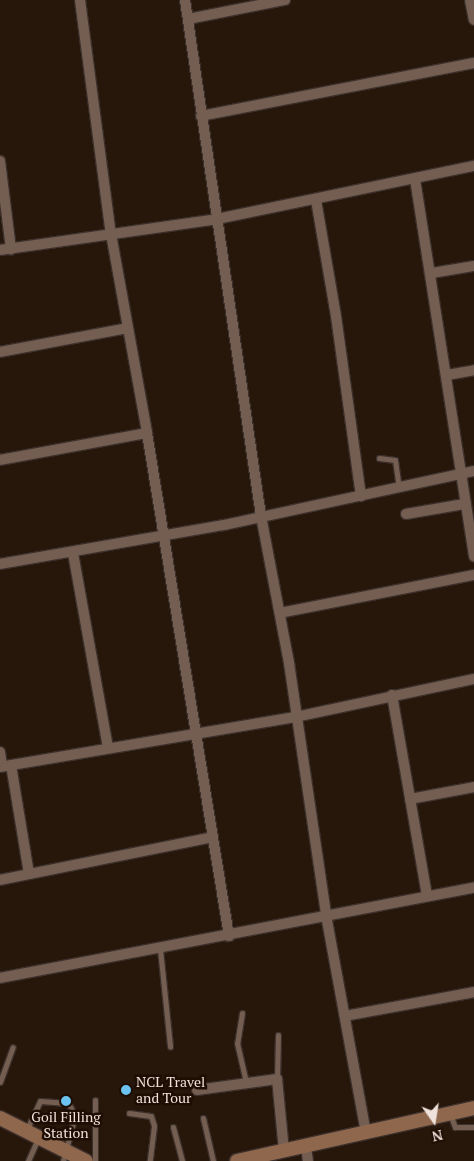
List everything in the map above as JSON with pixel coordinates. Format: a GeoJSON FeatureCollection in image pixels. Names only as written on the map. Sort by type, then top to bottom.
{"type":"FeatureCollection","features":[{"type":"Feature","properties":{"kind":"main road"},"geometry":{"type":"LineString","coordinates":[[237,1161],[474,1108]]}},
{"type":"Feature","properties":{"kind":"main road"},"geometry":{"type":"LineString","coordinates":[[0,1118],[32,1135],[64,1157],[86,1161]]}},
{"type":"Feature","properties":{"kind":"street"},"geometry":{"type":"LineString","coordinates":[[80,0],[111,234],[148,433],[229,936]]}},
{"type":"Feature","properties":{"kind":"street"},"geometry":{"type":"LineString","coordinates":[[185,0],[200,116],[261,516],[280,613],[326,915],[366,1133]]}},
{"type":"Feature","properties":{"kind":"street"},"geometry":{"type":"LineString","coordinates":[[188,19],[285,0]]}},
{"type":"Feature","properties":{"kind":"street"},"geometry":{"type":"LineString","coordinates":[[470,0],[474,20]]}},
{"type":"Feature","properties":{"kind":"street"},"geometry":{"type":"LineString","coordinates":[[200,116],[474,63]]}},
{"type":"Feature","properties":{"kind":"street"},"geometry":{"type":"LineString","coordinates":[[0,161],[5,250],[217,219],[415,180],[474,166]]}},
{"type":"Feature","properties":{"kind":"street"},"geometry":{"type":"LineString","coordinates":[[415,180],[432,273],[464,504],[474,556]]}},
{"type":"Feature","properties":{"kind":"street"},"geometry":{"type":"LineString","coordinates":[[316,200],[336,316],[361,496]]}},
{"type":"Feature","properties":{"kind":"street"},"geometry":{"type":"LineString","coordinates":[[432,273],[474,266]]}},
{"type":"Feature","properties":{"kind":"street"},"geometry":{"type":"LineString","coordinates":[[0,352],[128,328]]}},
{"type":"Feature","properties":{"kind":"street"},"geometry":{"type":"LineString","coordinates":[[447,375],[474,370]]}},
{"type":"Feature","properties":{"kind":"street"},"geometry":{"type":"LineString","coordinates":[[0,460],[148,433]]}},
{"type":"Feature","properties":{"kind":"street"},"geometry":{"type":"LineString","coordinates":[[0,564],[165,537],[474,471]]}},
{"type":"Feature","properties":{"kind":"street"},"geometry":{"type":"LineString","coordinates":[[406,514],[464,504]]}},
{"type":"Feature","properties":{"kind":"street"},"geometry":{"type":"LineString","coordinates":[[73,553],[108,748]]}},
{"type":"Feature","properties":{"kind":"street"},"geometry":{"type":"LineString","coordinates":[[280,613],[474,575]]}},
{"type":"Feature","properties":{"kind":"street"},"geometry":{"type":"LineString","coordinates":[[4,766],[295,717],[474,679]]}},
{"type":"Feature","properties":{"kind":"street"},"geometry":{"type":"LineString","coordinates":[[392,695],[427,896]]}},
{"type":"Feature","properties":{"kind":"street"},"geometry":{"type":"LineString","coordinates":[[0,752],[29,874]]}},
{"type":"Feature","properties":{"kind":"street"},"geometry":{"type":"LineString","coordinates":[[410,799],[474,787]]}},
{"type":"Feature","properties":{"kind":"street"},"geometry":{"type":"LineString","coordinates":[[0,880],[213,837]]}},
{"type":"Feature","properties":{"kind":"street"},"geometry":{"type":"LineString","coordinates":[[0,978],[474,888]]}},
{"type":"Feature","properties":{"kind":"street"},"geometry":{"type":"LineString","coordinates":[[346,1016],[474,992]]}},
{"type":"Feature","properties":{"kind":"street"},"geometry":{"type":"LineString","coordinates":[[197,1090],[246,1081],[277,1079],[284,1151]]}},
{"type":"Feature","properties":{"kind":"street"},"geometry":{"type":"LineString","coordinates":[[306,1147],[308,1161]]}},
{"type":"Feature","properties":{"kind":"lane"},"geometry":{"type":"LineString","coordinates":[[379,458],[395,460],[399,487]]}},
{"type":"Feature","properties":{"kind":"lane"},"geometry":{"type":"LineString","coordinates":[[160,949],[170,1046]]}},
{"type":"Feature","properties":{"kind":"lane"},"geometry":{"type":"LineString","coordinates":[[242,1013],[237,1044],[246,1081]]}},
{"type":"Feature","properties":{"kind":"lane"},"geometry":{"type":"LineString","coordinates":[[277,1079],[278,1035]]}},
{"type":"Feature","properties":{"kind":"lane"},"geometry":{"type":"LineString","coordinates":[[0,1082],[13,1047]]}},
{"type":"Feature","properties":{"kind":"lane"},"geometry":{"type":"LineString","coordinates":[[95,1100],[95,1161]]}},
{"type":"Feature","properties":{"kind":"lane"},"geometry":{"type":"LineString","coordinates":[[28,1161],[40,1101],[68,1103],[75,1115],[64,1157]]}},
{"type":"Feature","properties":{"kind":"lane"},"geometry":{"type":"LineString","coordinates":[[129,1113],[151,1116],[154,1126],[150,1161]]}},
{"type":"Feature","properties":{"kind":"lane"},"geometry":{"type":"LineString","coordinates":[[450,1114],[456,1127],[474,1127]]}},
{"type":"Feature","properties":{"kind":"lane"},"geometry":{"type":"LineString","coordinates":[[204,1118],[213,1161]]}},
{"type":"Feature","properties":{"kind":"lane"},"geometry":{"type":"LineString","coordinates":[[173,1126],[182,1161]]}},
{"type":"Feature","properties":{"kind":"place","name":"NCL Travel and Tour"},"geometry":{"type":"Point","coordinates":[126,1090]}},
{"type":"Feature","properties":{"kind":"place","name":"Goil Filling Station"},"geometry":{"type":"Point","coordinates":[66,1101]}}]}
